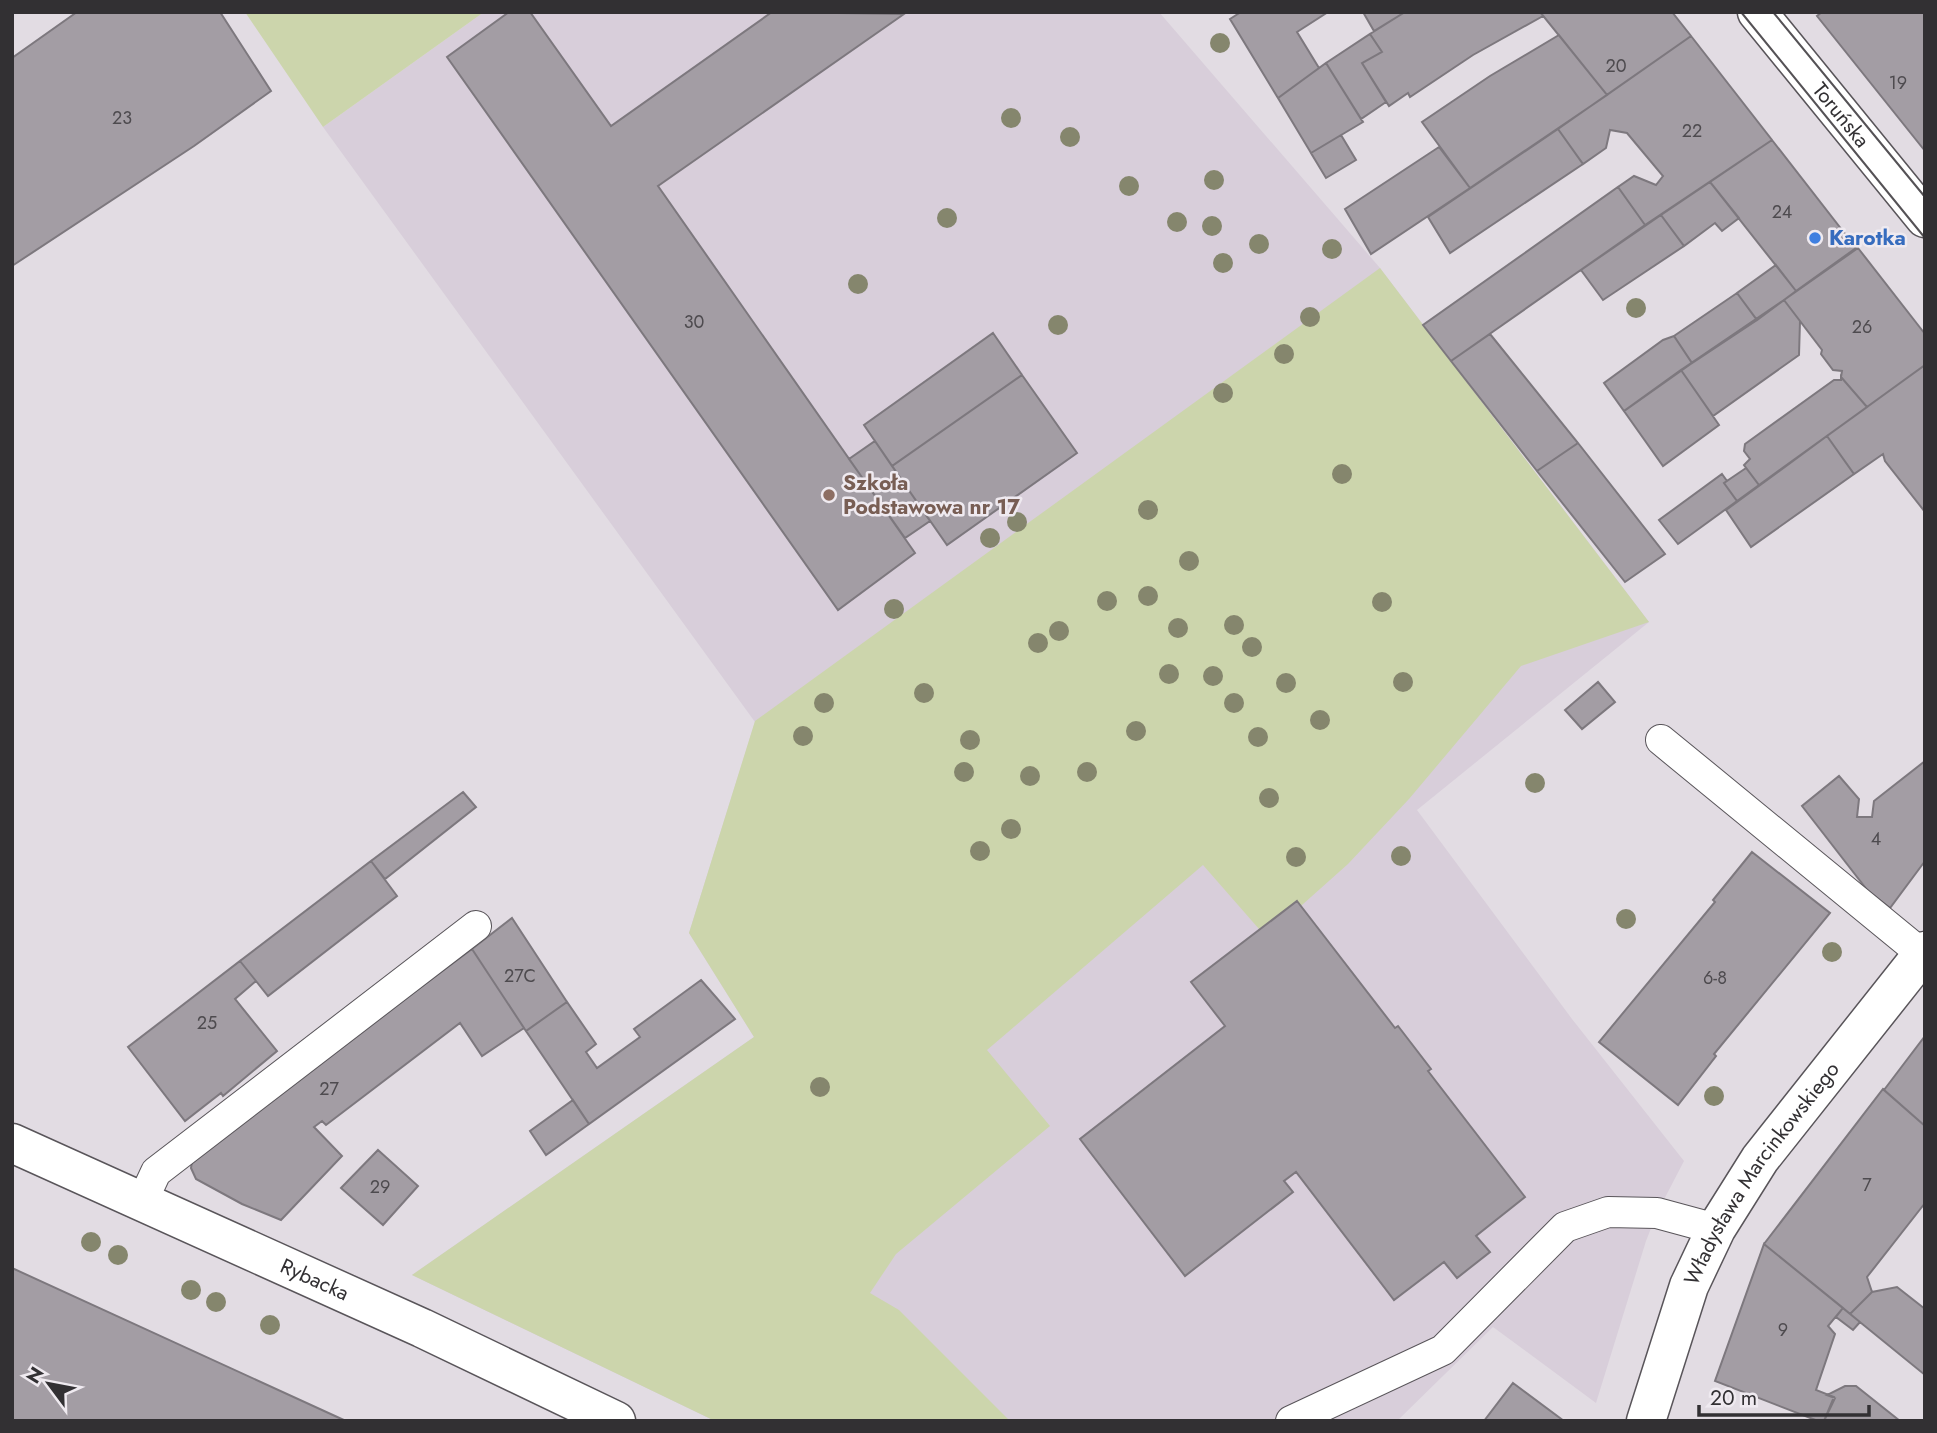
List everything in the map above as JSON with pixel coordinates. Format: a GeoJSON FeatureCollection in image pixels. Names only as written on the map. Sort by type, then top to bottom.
{"type":"FeatureCollection","features":[{"type":"Feature","properties":{"kind":"street","name":"Toruńska"},"geometry":{"type":"LineString","coordinates":[[1756,12],[1925,218]]}},
{"type":"Feature","properties":{"kind":"street","name":"Władysława Marcinkowskiego"},"geometry":{"type":"LineString","coordinates":[[1646,1421],[1689,1286],[1716,1229],[1759,1159],[1923,953]]}},
{"type":"Feature","properties":{"kind":"street","name":"Rybacka"},"geometry":{"type":"LineString","coordinates":[[12,1143],[422,1328],[616,1421]]}},
{"type":"Feature","properties":{"kind":"lane"},"geometry":{"type":"LineString","coordinates":[[1661,740],[1923,953]]}},
{"type":"Feature","properties":{"kind":"lane"},"geometry":{"type":"LineString","coordinates":[[142,1202],[156,1172],[476,926]]}},
{"type":"Feature","properties":{"kind":"lane"},"geometry":{"type":"LineString","coordinates":[[1291,1421],[1443,1350],[1565,1227],[1608,1212],[1620,1212],[1657,1213],[1716,1229]]}},
{"type":"Feature","properties":{"kind":"shaded area"},"geometry":{"type":"Polygon","coordinates":[[[484,12],[1159,12],[1380,268],[1649,622],[1417,810],[1572,1019],[1684,1161],[1646,1241],[1596,1403],[1493,1327],[1397,1421],[715,1421],[412,1275],[754,1037],[689,933],[755,722],[323,127],[484,12]]]}},
{"type":"Feature","properties":{"kind":"green space"},"geometry":{"type":"Polygon","coordinates":[[[245,12],[484,12],[323,127],[245,12]]]}},
{"type":"Feature","properties":{"kind":"green space"},"geometry":{"type":"Polygon","coordinates":[[[1380,268],[1649,622],[1521,666],[1409,799],[1348,864],[1266,937],[1203,865],[987,1050],[1050,1126],[896,1254],[870,1293],[899,1310],[1010,1421],[715,1421],[412,1275],[754,1037],[689,933],[755,721],[1380,268]]]}},
{"type":"Feature","properties":{"kind":"building"},"geometry":{"type":"Polygon","coordinates":[[[77,12],[220,12],[271,91],[194,146],[12,266],[12,58],[77,12]]]}},
{"type":"Feature","properties":{"kind":"building"},"geometry":{"type":"Polygon","coordinates":[[[509,12],[530,12],[611,126],[772,12],[904,14],[658,186],[915,553],[838,610],[447,57],[509,12]]]}},
{"type":"Feature","properties":{"kind":"building"},"geometry":{"type":"Polygon","coordinates":[[[1241,12],[1328,12],[1297,32],[1319,68],[1278,98],[1230,19],[1241,12]]]}},
{"type":"Feature","properties":{"kind":"building"},"geometry":{"type":"Polygon","coordinates":[[[1363,12],[1405,12],[1374,31],[1363,12]]]}},
{"type":"Feature","properties":{"kind":"building"},"geometry":{"type":"Polygon","coordinates":[[[1405,12],[1540,12],[1543,16],[1473,55],[1410,97],[1408,93],[1389,106],[1362,63],[1382,52],[1370,34],[1405,12]]]}},
{"type":"Feature","properties":{"kind":"building"},"geometry":{"type":"Polygon","coordinates":[[[1540,12],[1672,12],[1691,36],[1607,95],[1540,12]]]}},
{"type":"Feature","properties":{"kind":"building"},"geometry":{"type":"Polygon","coordinates":[[[1822,12],[1925,12],[1925,151],[1817,16],[1822,12]]]}},
{"type":"Feature","properties":{"kind":"building"},"geometry":{"type":"Polygon","coordinates":[[[1370,34],[1382,52],[1362,63],[1386,102],[1361,119],[1326,63],[1370,34]]]}},
{"type":"Feature","properties":{"kind":"building"},"geometry":{"type":"Polygon","coordinates":[[[1559,35],[1607,95],[1470,188],[1422,122],[1490,76],[1559,35]]]}},
{"type":"Feature","properties":{"kind":"building"},"geometry":{"type":"Polygon","coordinates":[[[1691,36],[1772,140],[1645,225],[1618,187],[1634,176],[1656,185],[1663,176],[1627,133],[1610,130],[1606,148],[1583,164],[1558,129],[1691,36]]]}},
{"type":"Feature","properties":{"kind":"building"},"geometry":{"type":"Polygon","coordinates":[[[1326,63],[1363,122],[1311,153],[1278,98],[1326,63]]]}},
{"type":"Feature","properties":{"kind":"building"},"geometry":{"type":"Polygon","coordinates":[[[1558,129],[1583,164],[1450,253],[1428,217],[1558,129]]]}},
{"type":"Feature","properties":{"kind":"building"},"geometry":{"type":"Polygon","coordinates":[[[1341,135],[1356,160],[1326,178],[1311,153],[1341,135]]]}},
{"type":"Feature","properties":{"kind":"building"},"geometry":{"type":"Polygon","coordinates":[[[1772,140],[1856,248],[1796,291],[1710,182],[1772,140]]]}},
{"type":"Feature","properties":{"kind":"building"},"geometry":{"type":"Polygon","coordinates":[[[1439,147],[1470,188],[1371,254],[1345,209],[1439,147]]]}},
{"type":"Feature","properties":{"kind":"building"},"geometry":{"type":"Polygon","coordinates":[[[1710,182],[1739,218],[1722,231],[1715,223],[1684,246],[1661,215],[1710,182]]]}},
{"type":"Feature","properties":{"kind":"building"},"geometry":{"type":"Polygon","coordinates":[[[1618,187],[1645,225],[1451,361],[1423,325],[1618,187]]]}},
{"type":"Feature","properties":{"kind":"building"},"geometry":{"type":"Polygon","coordinates":[[[1661,215],[1684,246],[1603,300],[1581,270],[1661,215]]]}},
{"type":"Feature","properties":{"kind":"building"},"geometry":{"type":"Polygon","coordinates":[[[1858,248],[1925,334],[1925,365],[1867,407],[1841,377],[1842,371],[1833,370],[1821,354],[1822,350],[1784,300],[1858,248]]]}},
{"type":"Feature","properties":{"kind":"building"},"geometry":{"type":"Polygon","coordinates":[[[1776,265],[1796,291],[1757,320],[1737,293],[1776,265]]]}},
{"type":"Feature","properties":{"kind":"building"},"geometry":{"type":"Polygon","coordinates":[[[1737,293],[1757,320],[1692,363],[1674,336],[1737,293]]]}},
{"type":"Feature","properties":{"kind":"building"},"geometry":{"type":"Polygon","coordinates":[[[1784,300],[1800,321],[1799,355],[1713,416],[1681,370],[1784,300]]]}},
{"type":"Feature","properties":{"kind":"building"},"geometry":{"type":"Polygon","coordinates":[[[993,333],[1022,375],[892,466],[864,425],[993,333]]]}},
{"type":"Feature","properties":{"kind":"building"},"geometry":{"type":"Polygon","coordinates":[[[1490,334],[1578,443],[1537,471],[1451,361],[1490,334]]]}},
{"type":"Feature","properties":{"kind":"building"},"geometry":{"type":"Polygon","coordinates":[[[1674,336],[1692,363],[1624,411],[1604,383],[1663,340],[1674,336]]]}},
{"type":"Feature","properties":{"kind":"building"},"geometry":{"type":"Polygon","coordinates":[[[1925,365],[1925,512],[1885,461],[1883,454],[1854,474],[1827,436],[1925,365]]]}},
{"type":"Feature","properties":{"kind":"building"},"geometry":{"type":"Polygon","coordinates":[[[1681,370],[1719,425],[1663,466],[1624,411],[1681,370]]]}},
{"type":"Feature","properties":{"kind":"building"},"geometry":{"type":"Polygon","coordinates":[[[1022,375],[1077,453],[947,545],[892,466],[1022,375]]]}},
{"type":"Feature","properties":{"kind":"building"},"geometry":{"type":"Polygon","coordinates":[[[1841,377],[1867,407],[1759,485],[1744,465],[1750,459],[1744,451],[1745,444],[1834,380],[1841,380],[1841,377]]]}},
{"type":"Feature","properties":{"kind":"building"},"geometry":{"type":"Polygon","coordinates":[[[1827,436],[1854,474],[1751,547],[1726,510],[1827,436]]]}},
{"type":"Feature","properties":{"kind":"building"},"geometry":{"type":"Polygon","coordinates":[[[875,441],[930,521],[905,538],[849,459],[875,441]]]}},
{"type":"Feature","properties":{"kind":"building"},"geometry":{"type":"Polygon","coordinates":[[[1578,443],[1665,554],[1625,582],[1537,471],[1578,443]]]}},
{"type":"Feature","properties":{"kind":"building"},"geometry":{"type":"Polygon","coordinates":[[[1746,468],[1759,485],[1737,501],[1724,483],[1746,468]]]}},
{"type":"Feature","properties":{"kind":"building"},"geometry":{"type":"Polygon","coordinates":[[[1722,474],[1727,481],[1724,483],[1737,501],[1678,544],[1659,520],[1722,474]]]}},
{"type":"Feature","properties":{"kind":"building"},"geometry":{"type":"Polygon","coordinates":[[[1598,682],[1615,702],[1582,729],[1565,710],[1598,682]]]}},
{"type":"Feature","properties":{"kind":"building"},"geometry":{"type":"Polygon","coordinates":[[[1925,761],[1925,861],[1890,908],[1868,891],[1802,806],[1839,776],[1859,799],[1857,817],[1872,817],[1874,801],[1925,761]]]}},
{"type":"Feature","properties":{"kind":"building"},"geometry":{"type":"Polygon","coordinates":[[[463,792],[476,807],[385,879],[371,861],[463,792]]]}},
{"type":"Feature","properties":{"kind":"building"},"geometry":{"type":"Polygon","coordinates":[[[1752,852],[1830,913],[1714,1054],[1716,1056],[1678,1105],[1599,1042],[1715,902],[1713,900],[1752,852]]]}},
{"type":"Feature","properties":{"kind":"building"},"geometry":{"type":"Polygon","coordinates":[[[371,861],[397,896],[268,996],[240,961],[371,861]]]}},
{"type":"Feature","properties":{"kind":"building"},"geometry":{"type":"Polygon","coordinates":[[[1297,901],[1395,1028],[1398,1026],[1431,1069],[1428,1071],[1525,1197],[1476,1236],[1490,1252],[1457,1278],[1444,1262],[1394,1300],[1296,1172],[1284,1181],[1293,1192],[1185,1276],[1080,1139],[1225,1026],[1191,982],[1297,901]]]}},
{"type":"Feature","properties":{"kind":"building"},"geometry":{"type":"Polygon","coordinates":[[[512,918],[567,1002],[526,1031],[472,949],[512,918]]]}},
{"type":"Feature","properties":{"kind":"building"},"geometry":{"type":"Polygon","coordinates":[[[472,949],[524,1028],[482,1056],[460,1023],[326,1125],[322,1121],[314,1127],[342,1156],[281,1220],[242,1204],[196,1179],[191,1168],[193,1156],[472,949]]]}},
{"type":"Feature","properties":{"kind":"building"},"geometry":{"type":"Polygon","coordinates":[[[240,961],[256,981],[235,999],[277,1051],[223,1096],[221,1093],[185,1121],[128,1047],[240,961]]]}},
{"type":"Feature","properties":{"kind":"building"},"geometry":{"type":"Polygon","coordinates":[[[701,980],[735,1019],[589,1124],[526,1031],[567,1002],[596,1044],[586,1052],[597,1068],[640,1037],[634,1029],[701,980]]]}},
{"type":"Feature","properties":{"kind":"building"},"geometry":{"type":"Polygon","coordinates":[[[1925,1036],[1925,1126],[1884,1090],[1925,1036]]]}},
{"type":"Feature","properties":{"kind":"building"},"geometry":{"type":"Polygon","coordinates":[[[1883,1089],[1925,1126],[1925,1203],[1867,1277],[1872,1292],[1850,1314],[1764,1244],[1883,1089]]]}},
{"type":"Feature","properties":{"kind":"building"},"geometry":{"type":"Polygon","coordinates":[[[573,1100],[589,1124],[546,1155],[530,1131],[573,1100]]]}},
{"type":"Feature","properties":{"kind":"building"},"geometry":{"type":"Polygon","coordinates":[[[378,1150],[418,1186],[383,1225],[341,1188],[378,1150]]]}},
{"type":"Feature","properties":{"kind":"building"},"geometry":{"type":"Polygon","coordinates":[[[1764,1244],[1843,1308],[1828,1326],[1835,1334],[1816,1390],[1834,1397],[1824,1421],[1715,1381],[1764,1244]]]}},
{"type":"Feature","properties":{"kind":"building"},"geometry":{"type":"Polygon","coordinates":[[[12,1268],[346,1421],[12,1421],[12,1268]]]}},
{"type":"Feature","properties":{"kind":"building"},"geometry":{"type":"Polygon","coordinates":[[[1897,1287],[1925,1309],[1925,1375],[1850,1314],[1872,1292],[1897,1287]]]}},
{"type":"Feature","properties":{"kind":"building"},"geometry":{"type":"Polygon","coordinates":[[[1843,1308],[1860,1322],[1853,1330],[1836,1317],[1843,1308]]]}},
{"type":"Feature","properties":{"kind":"building"},"geometry":{"type":"Polygon","coordinates":[[[1513,1383],[1564,1421],[1484,1421],[1513,1383]]]}},
{"type":"Feature","properties":{"kind":"building"},"geometry":{"type":"Polygon","coordinates":[[[1845,1386],[1856,1386],[1900,1421],[1824,1421],[1835,1398],[1827,1395],[1845,1386]]]}},
{"type":"Feature","properties":{"kind":"tram line"},"geometry":{"type":"LineString","coordinates":[[1741,12],[1925,238]]}},
{"type":"Feature","properties":{"kind":"tram line"},"geometry":{"type":"LineString","coordinates":[[1773,12],[1925,197]]}},
{"type":"Feature","properties":{"kind":"place","name":"Karotka"},"geometry":{"type":"Point","coordinates":[1815,238]}},
{"type":"Feature","properties":{"kind":"place","name":"Szkoła Podstawowa nr 17"},"geometry":{"type":"Point","coordinates":[829,495]}}]}
